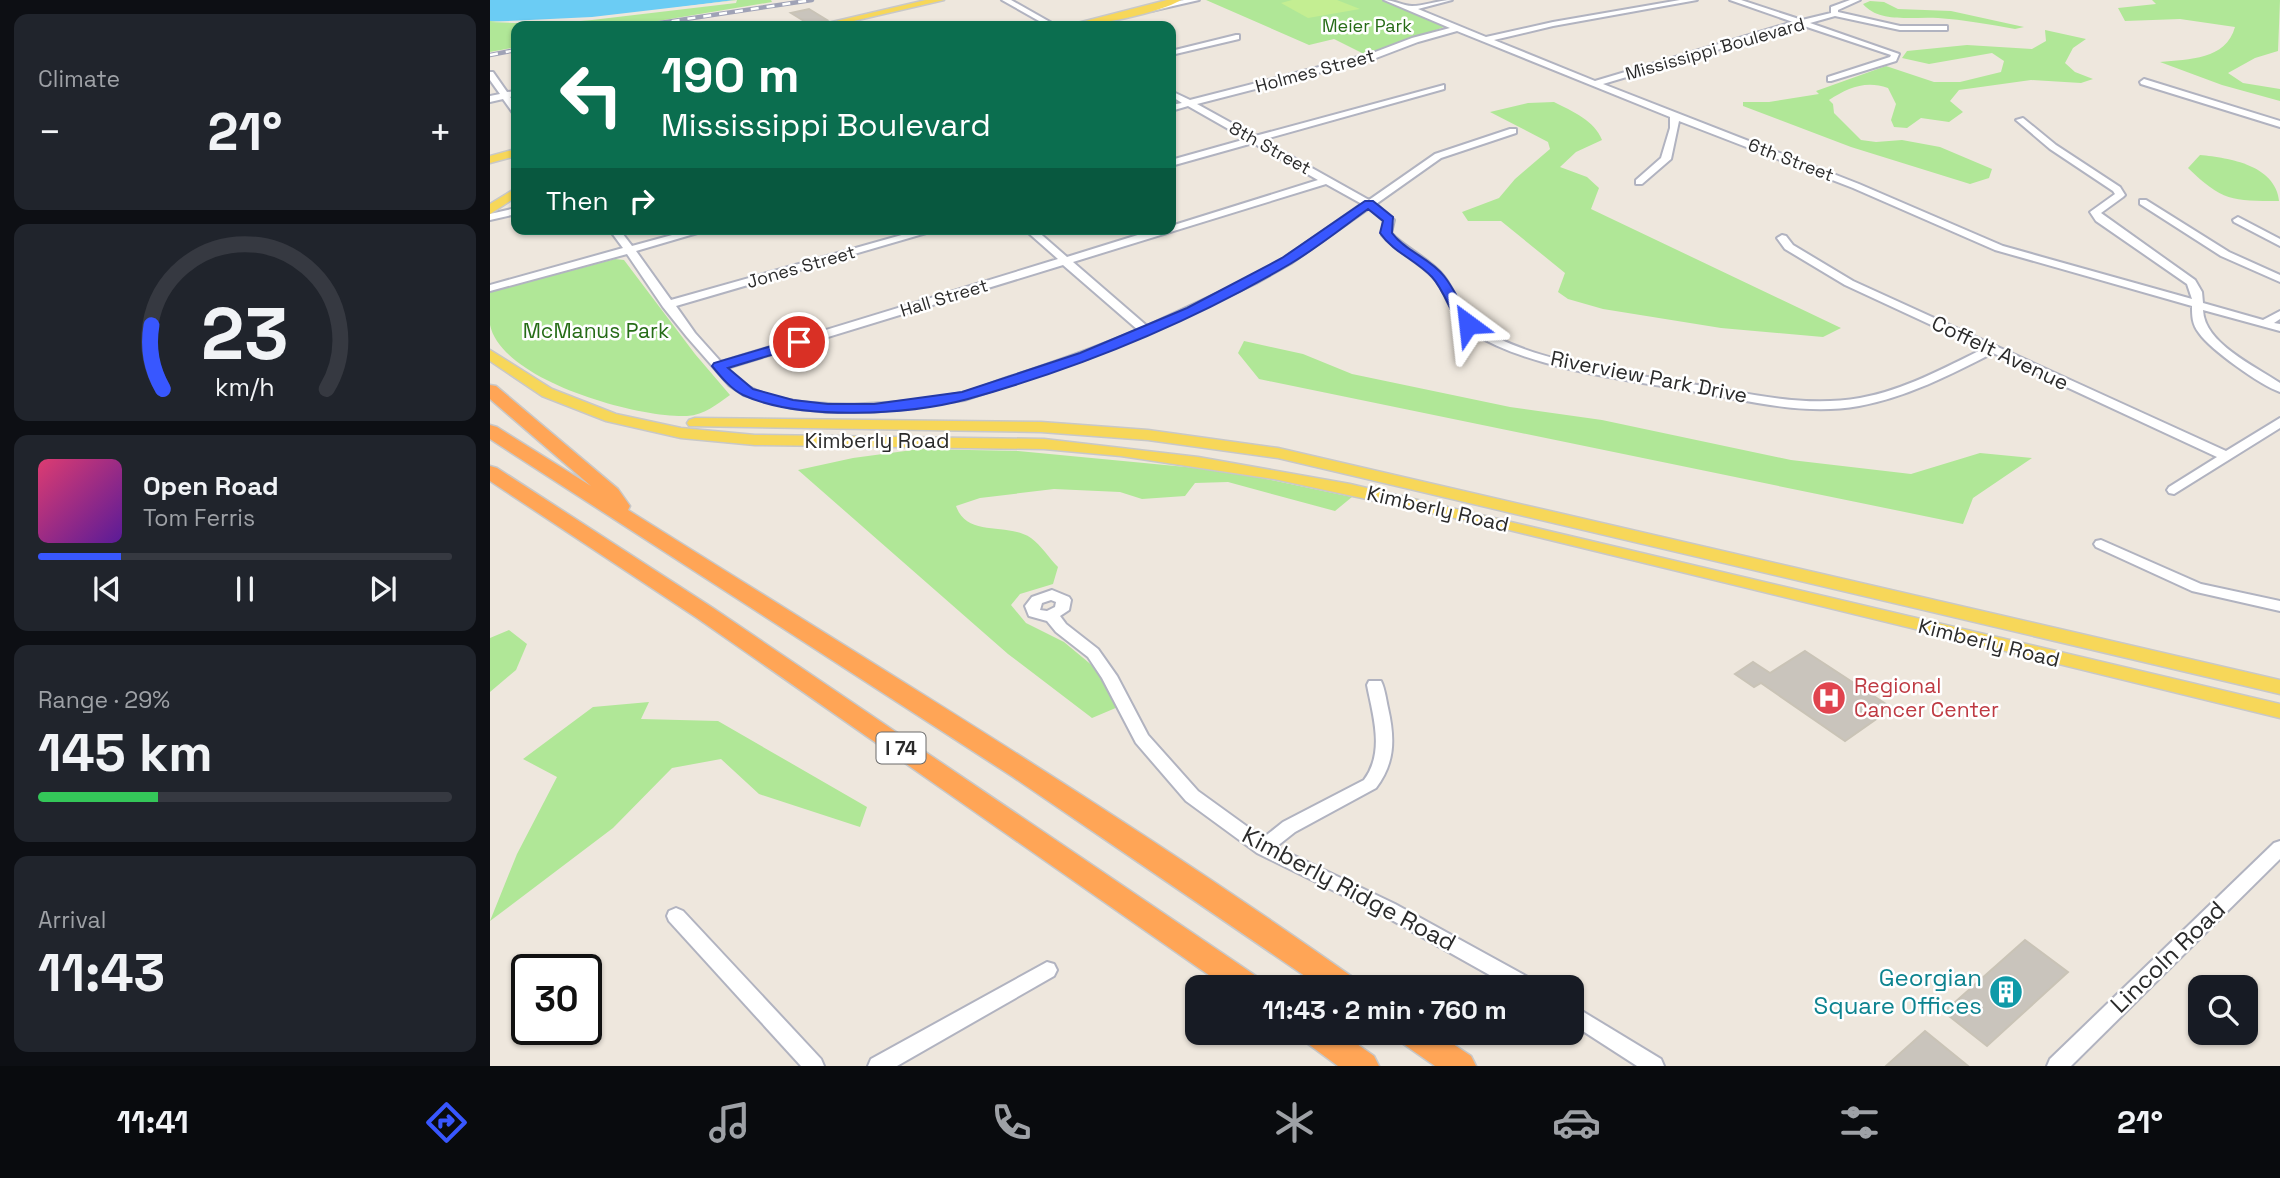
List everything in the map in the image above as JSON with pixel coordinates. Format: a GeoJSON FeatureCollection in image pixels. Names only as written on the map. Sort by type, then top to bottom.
{"type":"FeatureCollection","features":[{"type":"Feature","properties":{"kind":"highway"},"geometry":{"type":"LineString","coordinates":[[490,390],[611,494],[631,522]]}},
{"type":"Feature","properties":{"kind":"highway","name":"I 74"},"geometry":{"type":"LineString","coordinates":[[490,431],[1022,770],[1327,975]]}},
{"type":"Feature","properties":{"kind":"highway","name":"I 74"},"geometry":{"type":"LineString","coordinates":[[490,472],[705,613],[1232,975]]}},
{"type":"Feature","properties":{"kind":"highway"},"geometry":{"type":"LineString","coordinates":[[490,487],[551,511]]}},
{"type":"Feature","properties":{"kind":"highway"},"geometry":{"type":"LineString","coordinates":[[1333,1045],[1363,1066]]}},
{"type":"Feature","properties":{"kind":"highway"},"geometry":{"type":"LineString","coordinates":[[1429,1045],[1460,1066]]}},
{"type":"Feature","properties":{"kind":"main road"},"geometry":{"type":"LineString","coordinates":[[843,21],[939,0]]}},
{"type":"Feature","properties":{"kind":"main road"},"geometry":{"type":"LineString","coordinates":[[1095,21],[1176,0]]}},
{"type":"Feature","properties":{"kind":"main road"},"geometry":{"type":"LineString","coordinates":[[490,152],[511,146]]}},
{"type":"Feature","properties":{"kind":"main road"},"geometry":{"type":"LineString","coordinates":[[490,160],[511,154]]}},
{"type":"Feature","properties":{"kind":"main road"},"geometry":{"type":"LineString","coordinates":[[490,210],[511,195]]}},
{"type":"Feature","properties":{"kind":"main road","name":"Kimberly Road"},"geometry":{"type":"LineString","coordinates":[[490,354],[537,387],[607,417],[636,424],[717,437],[789,442],[974,440],[1044,443],[1150,454],[1264,471],[1520,527],[2059,660],[2280,711]]}},
{"type":"Feature","properties":{"kind":"main road","name":"Kimberly Road"},"geometry":{"type":"LineString","coordinates":[[582,407],[650,418],[735,425],[1053,427],[1148,435],[1265,451],[1384,476],[2280,687]]}},
{"type":"Feature","properties":{"kind":"street"},"geometry":{"type":"LineString","coordinates":[[1006,0],[1044,21]]}},
{"type":"Feature","properties":{"kind":"street"},"geometry":{"type":"LineString","coordinates":[[1123,15],[1195,0]]}},
{"type":"Feature","properties":{"kind":"street","name":"6th Street"},"geometry":{"type":"LineString","coordinates":[[1388,0],[1674,116],[1857,186],[1999,248],[2280,328]]}},
{"type":"Feature","properties":{"kind":"street"},"geometry":{"type":"LineString","coordinates":[[1410,9],[1448,0]]}},
{"type":"Feature","properties":{"kind":"street"},"geometry":{"type":"LineString","coordinates":[[1485,40],[1553,23],[1693,0]]}},
{"type":"Feature","properties":{"kind":"street"},"geometry":{"type":"LineString","coordinates":[[1734,0],[1894,52],[1895,57],[1891,60],[1830,79]]}},
{"type":"Feature","properties":{"kind":"street"},"geometry":{"type":"LineString","coordinates":[[1856,0],[1834,9],[1835,14],[1900,28],[1944,28]]}},
{"type":"Feature","properties":{"kind":"street","name":"Mississippi Boulevard"},"geometry":{"type":"LineString","coordinates":[[1595,84],[1835,14]]}},
{"type":"Feature","properties":{"kind":"street","name":"Holmes Street"},"geometry":{"type":"LineString","coordinates":[[1176,107],[1373,56],[1457,28]]}},
{"type":"Feature","properties":{"kind":"street"},"geometry":{"type":"LineString","coordinates":[[1176,52],[1236,37]]}},
{"type":"Feature","properties":{"kind":"street"},"geometry":{"type":"LineString","coordinates":[[491,79],[511,104]]}},
{"type":"Feature","properties":{"kind":"street"},"geometry":{"type":"LineString","coordinates":[[2144,82],[2280,124]]}},
{"type":"Feature","properties":{"kind":"street"},"geometry":{"type":"LineString","coordinates":[[1176,162],[1441,87]]}},
{"type":"Feature","properties":{"kind":"street"},"geometry":{"type":"LineString","coordinates":[[490,99],[511,94]]}},
{"type":"Feature","properties":{"kind":"street","name":"8th Street"},"geometry":{"type":"LineString","coordinates":[[1176,96],[1369,204]]}},
{"type":"Feature","properties":{"kind":"street"},"geometry":{"type":"LineString","coordinates":[[1639,182],[1665,159],[1676,126],[1674,116]]}},
{"type":"Feature","properties":{"kind":"street"},"geometry":{"type":"LineString","coordinates":[[2020,120],[2053,147],[2117,189],[2120,195],[2095,212],[2100,219],[2191,282],[2196,287],[2198,323],[2204,332],[2229,354],[2280,388]]}},
{"type":"Feature","properties":{"kind":"street"},"geometry":{"type":"LineString","coordinates":[[618,235],[667,305],[740,387],[762,397],[792,404],[828,408],[874,408],[964,396],[1072,360],[1146,331],[1252,281],[1339,227],[1438,156],[1513,131]]}},
{"type":"Feature","properties":{"kind":"street","name":"Hall Street"},"geometry":{"type":"LineString","coordinates":[[1176,227],[1327,180]]}},
{"type":"Feature","properties":{"kind":"street"},"geometry":{"type":"LineString","coordinates":[[2143,202],[2225,254],[2280,279]]}},
{"type":"Feature","properties":{"kind":"street","name":"Riverview Park Drive"},"geometry":{"type":"LineString","coordinates":[[1369,204],[1389,220],[1386,233],[1392,241],[1421,261],[1439,278],[1462,319],[1472,328],[1525,351],[1576,364],[1642,379],[1756,399],[1815,404],[1857,403],[1918,384],[1992,349]]}},
{"type":"Feature","properties":{"kind":"street"},"geometry":{"type":"LineString","coordinates":[[490,217],[511,212]]}},
{"type":"Feature","properties":{"kind":"street"},"geometry":{"type":"LineString","coordinates":[[2238,220],[2280,243]]}},
{"type":"Feature","properties":{"kind":"street"},"geometry":{"type":"LineString","coordinates":[[490,288],[683,235]]}},
{"type":"Feature","properties":{"kind":"street","name":"Jones Street"},"geometry":{"type":"LineString","coordinates":[[667,305],[914,235]]}},
{"type":"Feature","properties":{"kind":"street"},"geometry":{"type":"LineString","coordinates":[[1036,235],[1146,331]]}},
{"type":"Feature","properties":{"kind":"street","name":"Hall Street"},"geometry":{"type":"LineString","coordinates":[[719,366],[1150,235]]}},
{"type":"Feature","properties":{"kind":"street","name":"Coffelt Avenue"},"geometry":{"type":"LineString","coordinates":[[1782,238],[1789,247],[1849,283],[2226,456]]}},
{"type":"Feature","properties":{"kind":"street"},"geometry":{"type":"LineString","coordinates":[[2264,324],[2280,314]]}},
{"type":"Feature","properties":{"kind":"street"},"geometry":{"type":"LineString","coordinates":[[2174,490],[2280,422]]}},
{"type":"Feature","properties":{"kind":"street"},"geometry":{"type":"LineString","coordinates":[[2101,544],[2197,588],[2280,606]]}},
{"type":"Feature","properties":{"kind":"street","name":"Kimberly Ridge Road"},"geometry":{"type":"LineString","coordinates":[[1051,615],[1061,628],[1093,653],[1109,676],[1142,739],[1192,796],[1264,848],[1388,909],[1506,975]]}},
{"type":"Feature","properties":{"kind":"street"},"geometry":{"type":"LineString","coordinates":[[1264,848],[1289,827],[1370,784],[1380,774],[1385,736],[1375,685]]}},
{"type":"Feature","properties":{"kind":"street","name":"Lincoln Road"},"geometry":{"type":"LineString","coordinates":[[2057,1066],[2280,848]]}},
{"type":"Feature","properties":{"kind":"street"},"geometry":{"type":"LineString","coordinates":[[676,916],[814,1066]]}},
{"type":"Feature","properties":{"kind":"street"},"geometry":{"type":"LineString","coordinates":[[878,1066],[1047,970]]}},
{"type":"Feature","properties":{"kind":"street"},"geometry":{"type":"LineString","coordinates":[[1584,1022],[1654,1066]]}},
{"type":"Feature","properties":{"kind":"green space"},"geometry":{"type":"Polygon","coordinates":[[[734,0],[772,2],[658,21],[551,21],[734,0]]]}},
{"type":"Feature","properties":{"kind":"green space","name":"Meier Park"},"geometry":{"type":"Polygon","coordinates":[[[1206,0],[1383,0],[1447,26],[1366,55],[1334,39],[1309,45],[1206,0]]]}},
{"type":"Feature","properties":{"kind":"green space"},"geometry":{"type":"Polygon","coordinates":[[[1292,0],[1337,0],[1360,9],[1308,18],[1281,3],[1292,0]]]}},
{"type":"Feature","properties":{"kind":"green space"},"geometry":{"type":"Polygon","coordinates":[[[2152,0],[2280,0],[2278,51],[2255,58],[2228,73],[2243,83],[2280,89],[2280,101],[2222,85],[2160,62],[2205,56],[2215,52],[2224,46],[2235,27],[2180,19],[2125,21],[2118,8],[2156,4],[2152,0]]]}},
{"type":"Feature","properties":{"kind":"green space"},"geometry":{"type":"Polygon","coordinates":[[[1870,1],[1884,2],[1898,9],[1951,11],[2024,27],[2015,29],[1948,19],[1888,17],[1863,4],[1870,1]]]}},
{"type":"Feature","properties":{"kind":"green space"},"geometry":{"type":"Polygon","coordinates":[[[490,21],[511,22],[511,48],[490,52],[490,21]]]}},
{"type":"Feature","properties":{"kind":"green space"},"geometry":{"type":"Polygon","coordinates":[[[2045,30],[2086,39],[2073,48],[2065,63],[2075,72],[2093,79],[2081,83],[2031,80],[1959,90],[1950,101],[1963,112],[1949,122],[1921,118],[1907,128],[1894,127],[1891,120],[1896,104],[1888,88],[1857,86],[1829,100],[1833,104],[1834,113],[1861,140],[1902,140],[1940,147],[1992,169],[1989,178],[1970,184],[1851,147],[1743,106],[1743,102],[1769,102],[1819,94],[1816,91],[1886,66],[1934,82],[1960,82],[2001,72],[2004,61],[1992,53],[1929,64],[1902,58],[1907,51],[1967,45],[2032,49],[2046,41],[2045,30]]]}},
{"type":"Feature","properties":{"kind":"green space"},"geometry":{"type":"Polygon","coordinates":[[[1554,102],[1588,122],[1602,140],[1576,152],[1560,167],[1587,177],[1599,188],[1591,209],[1841,328],[1823,337],[1721,328],[1603,309],[1568,299],[1558,292],[1565,273],[1501,221],[1468,221],[1462,212],[1499,198],[1515,179],[1550,149],[1548,142],[1490,112],[1528,103],[1554,102]]]}},
{"type":"Feature","properties":{"kind":"green space"},"geometry":{"type":"Polygon","coordinates":[[[2200,155],[2237,161],[2260,171],[2276,189],[2279,201],[2239,199],[2219,193],[2188,168],[2200,155]]]}},
{"type":"Feature","properties":{"kind":"green space","name":"McManus Park"},"geometry":{"type":"Polygon","coordinates":[[[615,259],[624,260],[695,354],[730,395],[699,414],[665,415],[637,411],[606,403],[545,379],[519,363],[500,345],[490,325],[490,292],[615,259]]]}},
{"type":"Feature","properties":{"kind":"green space"},"geometry":{"type":"Polygon","coordinates":[[[1244,341],[1303,354],[1352,374],[1510,407],[1602,420],[1791,460],[1911,474],[1980,453],[2032,458],[1973,498],[1963,524],[1259,379],[1238,353],[1244,341]]]}},
{"type":"Feature","properties":{"kind":"green space"},"geometry":{"type":"Polygon","coordinates":[[[920,449],[1018,451],[1228,471],[1352,497],[1335,511],[1228,482],[1195,483],[1185,496],[1142,499],[1120,492],[1054,489],[980,498],[956,506],[961,516],[978,526],[1021,533],[1031,538],[1058,567],[1053,584],[1020,594],[1011,605],[1026,623],[1064,642],[1094,667],[1118,707],[1092,718],[1008,654],[798,470],[853,458],[920,449]]]}},
{"type":"Feature","properties":{"kind":"green space"},"geometry":{"type":"Polygon","coordinates":[[[509,630],[527,644],[516,670],[490,692],[490,638],[509,630]]]}},
{"type":"Feature","properties":{"kind":"green space"},"geometry":{"type":"Polygon","coordinates":[[[649,702],[641,719],[718,721],[867,807],[860,827],[759,794],[721,759],[672,768],[613,828],[490,921],[517,854],[557,777],[523,759],[593,707],[649,702]]]}},
{"type":"Feature","properties":{"kind":"water"},"geometry":{"type":"Polygon","coordinates":[[[490,0],[734,0],[612,16],[551,21],[490,21],[490,0]]]}},
{"type":"Feature","properties":{"kind":"pier"},"geometry":{"type":"Polygon","coordinates":[[[737,0],[736,3],[592,20],[490,22],[592,17],[737,0]]]}},
{"type":"Feature","properties":{"kind":"building"},"geometry":{"type":"Polygon","coordinates":[[[809,9],[827,20],[804,21],[791,13],[809,9]]]}},
{"type":"Feature","properties":{"kind":"building","name":"Regional Cancer Center"},"geometry":{"type":"Polygon","coordinates":[[[1805,651],[1892,708],[1845,741],[1761,683],[1754,687],[1735,674],[1753,662],[1770,673],[1805,651]]]}},
{"type":"Feature","properties":{"kind":"building","name":"Georgian Square Offices"},"geometry":{"type":"Polygon","coordinates":[[[2025,940],[2068,972],[1987,1046],[1944,1012],[2025,940]]]}},
{"type":"Feature","properties":{"kind":"building","name":"Georgian Square Offices"},"geometry":{"type":"Polygon","coordinates":[[[1925,1031],[1968,1066],[1886,1066],[1925,1031]]]}},
{"type":"Feature","properties":{"kind":"railway"},"geometry":{"type":"LineString","coordinates":[[673,21],[812,0]]}},
{"type":"Feature","properties":{"kind":"railway"},"geometry":{"type":"LineString","coordinates":[[490,55],[511,51]]}},
{"type":"Feature","properties":{"kind":"place","name":"Regional Cancer Center"},"geometry":{"type":"Point","coordinates":[1829,698]}},
{"type":"Feature","properties":{"kind":"place","name":"Georgian Square Offices"},"geometry":{"type":"Point","coordinates":[2006,992]}},
{"type":"Feature","properties":{"kind":"route"},"geometry":{"type":"LineString","coordinates":[[799,342],[719,366],[733,382],[748,392],[792,404],[828,408],[874,408],[964,396],[1085,356],[1191,311],[1287,261],[1369,204],[1385,214],[1389,220],[1386,233],[1392,241],[1421,261],[1439,278],[1450,293],[1462,319],[1468,324]]}}]}
